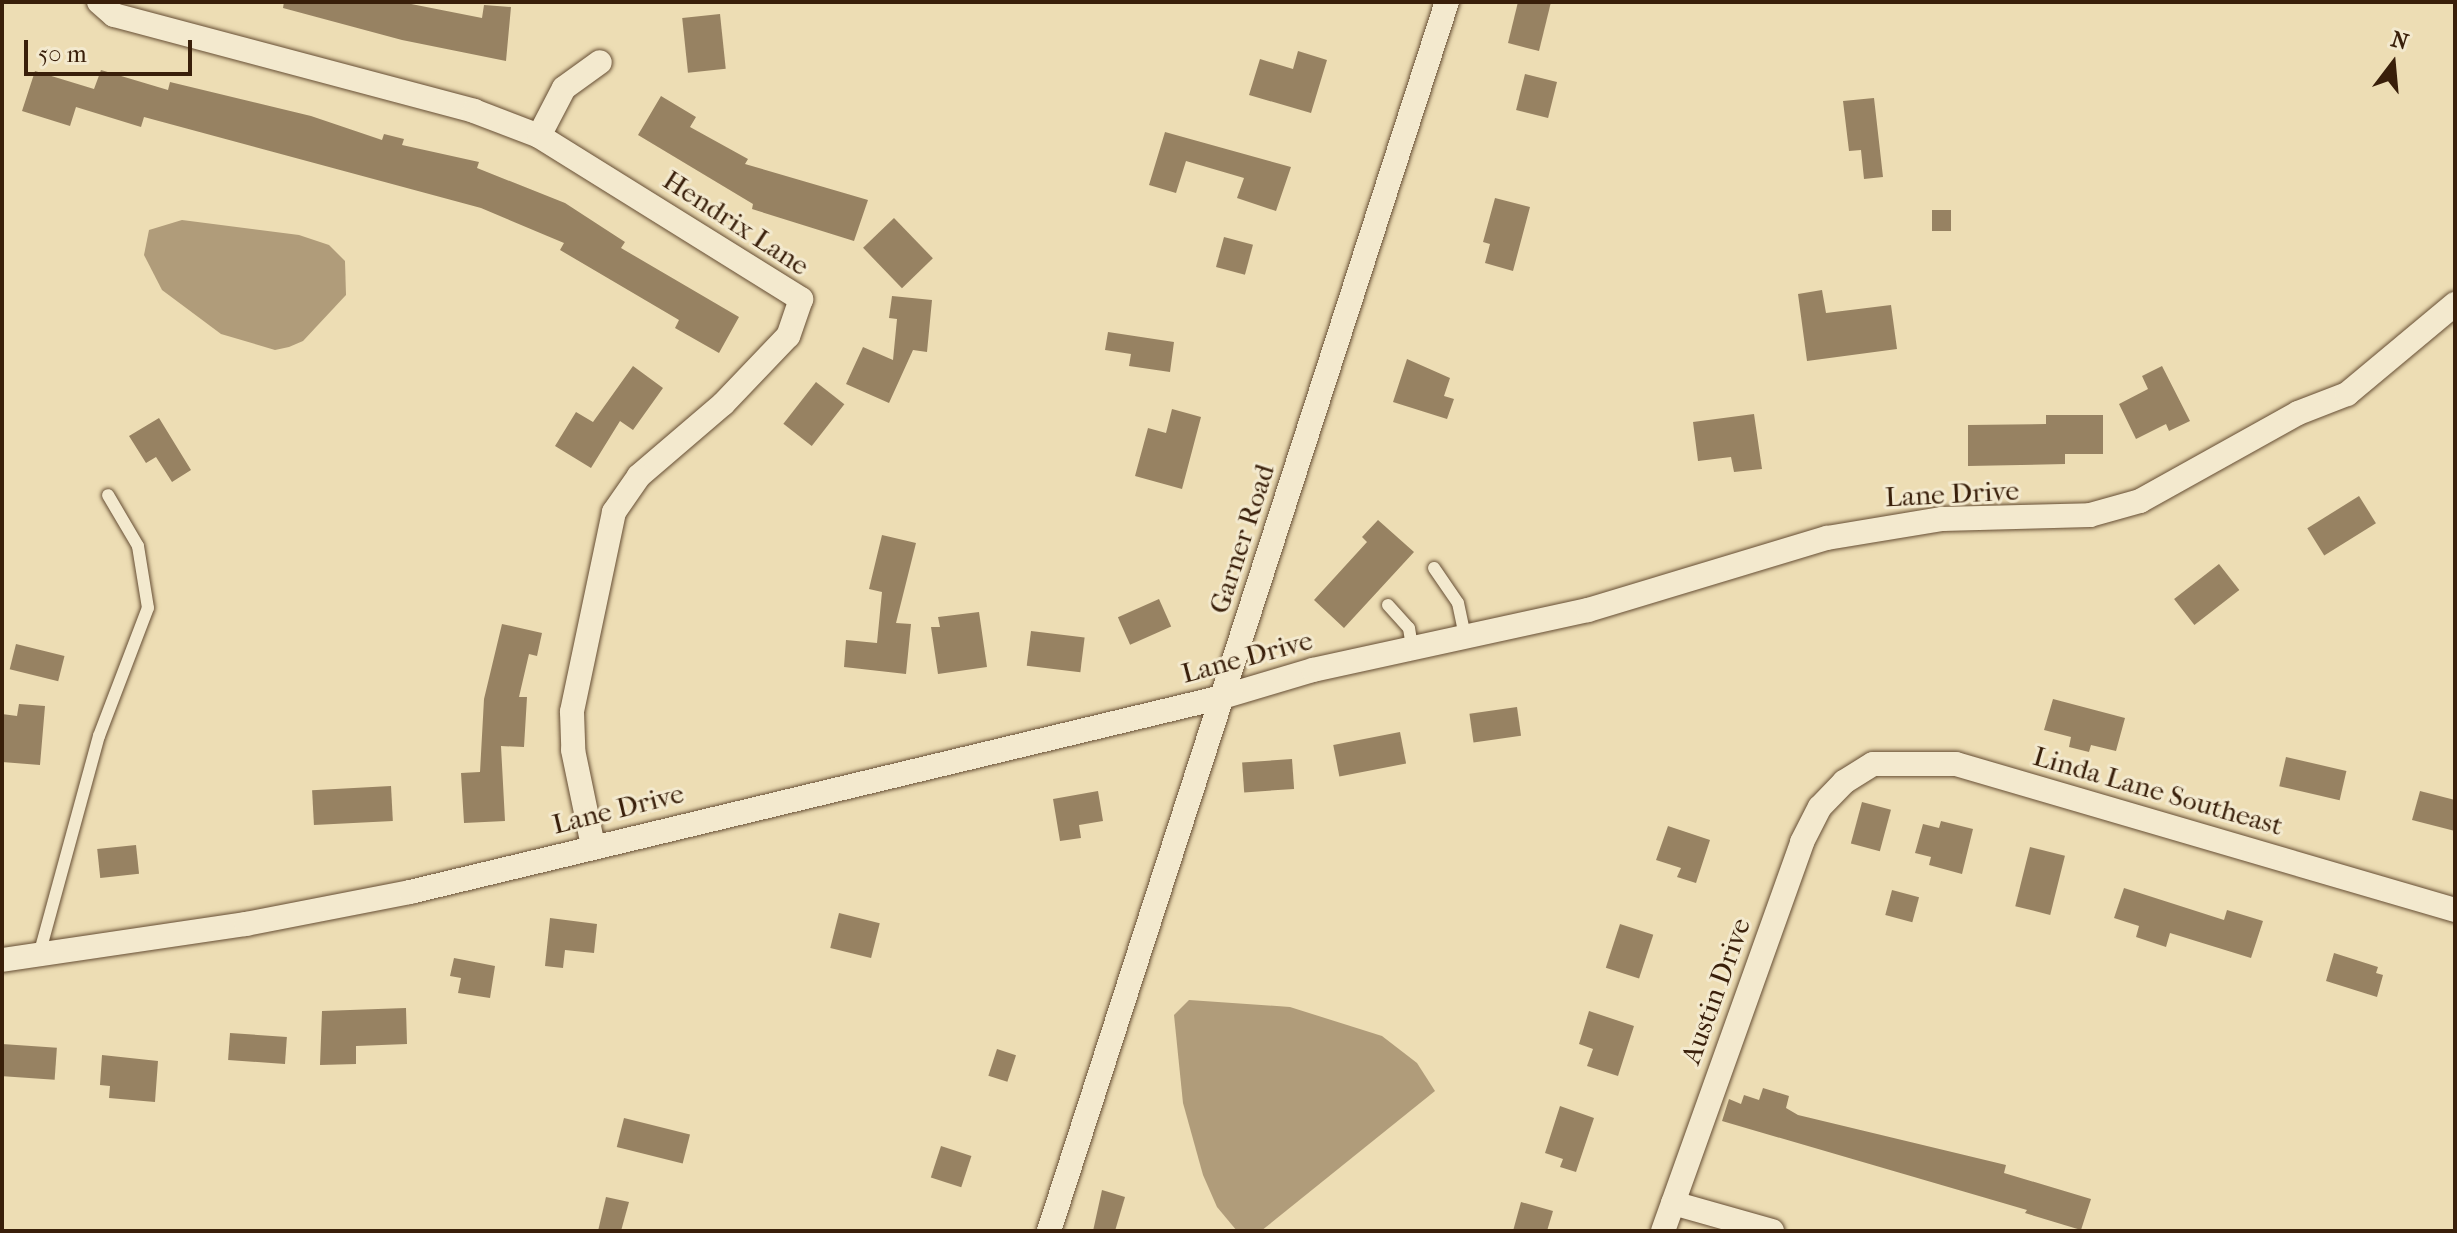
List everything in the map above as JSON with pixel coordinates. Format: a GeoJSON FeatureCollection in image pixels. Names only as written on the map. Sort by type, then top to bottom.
{"type":"FeatureCollection","features":[{"type":"Feature","properties":{"kind":"street","name":"Hendrix Lane"},"geometry":{"type":"LineString","coordinates":[[99,2],[114,15],[474,111],[539,136],[801,299],[788,336],[723,404],[639,476],[614,512],[572,712],[573,750],[593,846]]}},
{"type":"Feature","properties":{"kind":"street","name":"Garner Road"},"geometry":{"type":"LineString","coordinates":[[1049,1231],[1447,2]]}},
{"type":"Feature","properties":{"kind":"street"},"geometry":{"type":"LineString","coordinates":[[539,136],[564,88],[600,62]]}},
{"type":"Feature","properties":{"kind":"street","name":"Lane Drive"},"geometry":{"type":"LineString","coordinates":[[2,960],[385,897],[1222,697],[1412,648],[1588,610],[1715,575],[1772,553],[1893,524],[2090,515],[2140,501],[2298,413],[2355,390],[2455,304]]}},
{"type":"Feature","properties":{"kind":"street","name":"Linda Lane Southeast"},"geometry":{"type":"LineString","coordinates":[[1844,782],[1873,764],[1956,764],[2455,910]]}},
{"type":"Feature","properties":{"kind":"street","name":"Austin Drive"},"geometry":{"type":"LineString","coordinates":[[1663,1231],[1802,842],[1820,807],[1844,782]]}},
{"type":"Feature","properties":{"kind":"street"},"geometry":{"type":"LineString","coordinates":[[1673,1203],[1772,1231]]}},
{"type":"Feature","properties":{"kind":"lane"},"geometry":{"type":"LineString","coordinates":[[39,955],[99,736],[148,608],[138,546],[108,495]]}},
{"type":"Feature","properties":{"kind":"lane"},"geometry":{"type":"LineString","coordinates":[[1434,568],[1458,603],[1465,637]]}},
{"type":"Feature","properties":{"kind":"lane"},"geometry":{"type":"LineString","coordinates":[[1388,605],[1409,628],[1412,648]]}},
{"type":"Feature","properties":{"kind":"shaded area"},"geometry":{"type":"Polygon","coordinates":[[[182,220],[299,235],[329,245],[345,261],[346,295],[303,341],[289,347],[275,350],[221,334],[162,290],[144,255],[149,230],[182,220]]]}},
{"type":"Feature","properties":{"kind":"shaded area"},"geometry":{"type":"Polygon","coordinates":[[[1189,1000],[1290,1007],[1382,1036],[1417,1063],[1435,1091],[1261,1231],[1237,1231],[1217,1207],[1203,1175],[1183,1103],[1174,1015],[1189,1000]]]}},
{"type":"Feature","properties":{"kind":"building"},"geometry":{"type":"Polygon","coordinates":[[[284,2],[401,2],[482,18],[484,5],[511,7],[506,61],[402,40],[283,8],[284,2]]]}},
{"type":"Feature","properties":{"kind":"building"},"geometry":{"type":"Polygon","coordinates":[[[1518,2],[1551,2],[1539,51],[1508,43],[1518,2]]]}},
{"type":"Feature","properties":{"kind":"building"},"geometry":{"type":"Polygon","coordinates":[[[720,14],[726,69],[688,73],[682,18],[720,14]]]}},
{"type":"Feature","properties":{"kind":"building"},"geometry":{"type":"Polygon","coordinates":[[[1298,51],[1327,60],[1311,113],[1249,95],[1260,59],[1293,69],[1298,51]]]}},
{"type":"Feature","properties":{"kind":"building"},"geometry":{"type":"Polygon","coordinates":[[[101,70],[168,90],[170,82],[311,116],[382,140],[384,134],[404,139],[402,145],[479,162],[477,168],[565,203],[625,242],[621,248],[739,317],[719,353],[675,328],[679,320],[560,250],[564,243],[481,208],[144,117],[141,127],[76,107],[70,126],[22,111],[35,71],[94,89],[101,70]]]}},
{"type":"Feature","properties":{"kind":"building"},"geometry":{"type":"Polygon","coordinates":[[[1525,74],[1557,82],[1548,118],[1516,110],[1525,74]]]}},
{"type":"Feature","properties":{"kind":"building"},"geometry":{"type":"Polygon","coordinates":[[[661,96],[696,117],[690,127],[748,159],[745,164],[868,200],[854,241],[752,209],[753,204],[638,135],[661,96]]]}},
{"type":"Feature","properties":{"kind":"building"},"geometry":{"type":"Polygon","coordinates":[[[1874,98],[1883,177],[1864,179],[1861,150],[1849,151],[1843,101],[1874,98]]]}},
{"type":"Feature","properties":{"kind":"building"},"geometry":{"type":"Polygon","coordinates":[[[1165,132],[1291,167],[1276,211],[1237,198],[1244,178],[1186,161],[1176,193],[1149,185],[1165,132]]]}},
{"type":"Feature","properties":{"kind":"building"},"geometry":{"type":"Polygon","coordinates":[[[1495,198],[1530,207],[1513,271],[1485,263],[1490,244],[1483,242],[1495,198]]]}},
{"type":"Feature","properties":{"kind":"building"},"geometry":{"type":"Polygon","coordinates":[[[1932,210],[1951,210],[1951,231],[1932,231],[1932,210]]]}},
{"type":"Feature","properties":{"kind":"building"},"geometry":{"type":"Polygon","coordinates":[[[894,218],[933,258],[902,288],[863,248],[894,218]]]}},
{"type":"Feature","properties":{"kind":"building"},"geometry":{"type":"Polygon","coordinates":[[[1224,237],[1253,245],[1245,275],[1216,267],[1224,237]]]}},
{"type":"Feature","properties":{"kind":"building"},"geometry":{"type":"Polygon","coordinates":[[[1822,290],[1826,313],[1891,305],[1897,349],[1807,361],[1798,294],[1822,290]]]}},
{"type":"Feature","properties":{"kind":"building"},"geometry":{"type":"Polygon","coordinates":[[[892,296],[932,300],[927,352],[913,350],[889,403],[846,384],[863,347],[893,360],[897,319],[889,318],[892,296]]]}},
{"type":"Feature","properties":{"kind":"building"},"geometry":{"type":"Polygon","coordinates":[[[1108,332],[1174,342],[1170,372],[1129,366],[1131,354],[1105,350],[1108,332]]]}},
{"type":"Feature","properties":{"kind":"building"},"geometry":{"type":"Polygon","coordinates":[[[1407,359],[1450,378],[1444,396],[1454,399],[1447,419],[1393,402],[1407,359]]]}},
{"type":"Feature","properties":{"kind":"building"},"geometry":{"type":"Polygon","coordinates":[[[633,366],[663,388],[633,430],[620,421],[591,468],[555,446],[576,412],[593,422],[633,366]]]}},
{"type":"Feature","properties":{"kind":"building"},"geometry":{"type":"Polygon","coordinates":[[[2162,366],[2190,421],[2169,431],[2166,424],[2136,439],[2119,404],[2148,389],[2142,376],[2162,366]]]}},
{"type":"Feature","properties":{"kind":"building"},"geometry":{"type":"Polygon","coordinates":[[[816,382],[844,404],[812,446],[783,424],[816,382]]]}},
{"type":"Feature","properties":{"kind":"building"},"geometry":{"type":"Polygon","coordinates":[[[1172,409],[1201,417],[1182,489],[1135,476],[1148,428],[1166,433],[1172,409]]]}},
{"type":"Feature","properties":{"kind":"building"},"geometry":{"type":"Polygon","coordinates":[[[1754,414],[1762,469],[1734,472],[1731,457],[1698,461],[1693,422],[1754,414]]]}},
{"type":"Feature","properties":{"kind":"building"},"geometry":{"type":"Polygon","coordinates":[[[2046,415],[2103,415],[2103,454],[2065,454],[2065,464],[1968,466],[1968,425],[2046,424],[2046,415]]]}},
{"type":"Feature","properties":{"kind":"building"},"geometry":{"type":"Polygon","coordinates":[[[159,418],[191,470],[172,482],[156,457],[146,463],[129,436],[159,418]]]}},
{"type":"Feature","properties":{"kind":"building"},"geometry":{"type":"Polygon","coordinates":[[[2359,496],[2376,523],[2324,555],[2307,528],[2359,496]]]}},
{"type":"Feature","properties":{"kind":"building"},"geometry":{"type":"Polygon","coordinates":[[[1378,520],[1414,552],[1344,628],[1314,600],[1367,542],[1362,537],[1378,520]]]}},
{"type":"Feature","properties":{"kind":"building"},"geometry":{"type":"Polygon","coordinates":[[[882,535],[916,543],[896,623],[911,624],[906,674],[844,667],[846,640],[877,643],[882,592],[869,589],[882,535]]]}},
{"type":"Feature","properties":{"kind":"building"},"geometry":{"type":"Polygon","coordinates":[[[2219,564],[2239,590],[2194,625],[2174,599],[2219,564]]]}},
{"type":"Feature","properties":{"kind":"building"},"geometry":{"type":"Polygon","coordinates":[[[1159,599],[1171,626],[1130,645],[1118,617],[1159,599]]]}},
{"type":"Feature","properties":{"kind":"building"},"geometry":{"type":"Polygon","coordinates":[[[979,612],[987,667],[938,674],[931,627],[940,627],[938,617],[979,612]]]}},
{"type":"Feature","properties":{"kind":"building"},"geometry":{"type":"Polygon","coordinates":[[[502,624],[542,633],[537,656],[529,654],[519,697],[527,697],[524,747],[501,746],[505,821],[464,823],[461,773],[480,772],[484,699],[502,624]]]}},
{"type":"Feature","properties":{"kind":"building"},"geometry":{"type":"Polygon","coordinates":[[[1031,631],[1085,638],[1080,672],[1027,666],[1031,631]]]}},
{"type":"Feature","properties":{"kind":"building"},"geometry":{"type":"Polygon","coordinates":[[[16,644],[65,656],[58,681],[10,669],[16,644]]]}},
{"type":"Feature","properties":{"kind":"building"},"geometry":{"type":"Polygon","coordinates":[[[2053,699],[2125,718],[2116,751],[2091,745],[2089,752],[2069,747],[2071,737],[2044,730],[2053,699]]]}},
{"type":"Feature","properties":{"kind":"building"},"geometry":{"type":"Polygon","coordinates":[[[19,704],[45,706],[40,765],[2,762],[2,714],[17,716],[19,704]]]}},
{"type":"Feature","properties":{"kind":"building"},"geometry":{"type":"Polygon","coordinates":[[[1517,707],[1521,736],[1474,742],[1469,714],[1517,707]]]}},
{"type":"Feature","properties":{"kind":"building"},"geometry":{"type":"Polygon","coordinates":[[[1400,732],[1406,763],[1339,776],[1333,745],[1400,732]]]}},
{"type":"Feature","properties":{"kind":"building"},"geometry":{"type":"Polygon","coordinates":[[[2286,757],[2346,771],[2340,800],[2279,786],[2286,757]]]}},
{"type":"Feature","properties":{"kind":"building"},"geometry":{"type":"Polygon","coordinates":[[[1292,759],[1294,789],[1244,792],[1242,762],[1292,759]]]}},
{"type":"Feature","properties":{"kind":"building"},"geometry":{"type":"Polygon","coordinates":[[[391,786],[393,821],[314,825],[312,790],[391,786]]]}},
{"type":"Feature","properties":{"kind":"building"},"geometry":{"type":"Polygon","coordinates":[[[1098,791],[1103,821],[1079,825],[1081,838],[1060,841],[1053,799],[1098,791]]]}},
{"type":"Feature","properties":{"kind":"building"},"geometry":{"type":"Polygon","coordinates":[[[2420,791],[2455,800],[2455,831],[2412,820],[2420,791]]]}},
{"type":"Feature","properties":{"kind":"building"},"geometry":{"type":"Polygon","coordinates":[[[1862,802],[1891,810],[1880,851],[1851,844],[1862,802]]]}},
{"type":"Feature","properties":{"kind":"building"},"geometry":{"type":"Polygon","coordinates":[[[1941,821],[1973,829],[1962,874],[1929,865],[1931,857],[1915,853],[1923,824],[1939,828],[1941,821]]]}},
{"type":"Feature","properties":{"kind":"building"},"geometry":{"type":"Polygon","coordinates":[[[1668,826],[1710,840],[1696,883],[1677,877],[1681,868],[1656,860],[1668,826]]]}},
{"type":"Feature","properties":{"kind":"building"},"geometry":{"type":"Polygon","coordinates":[[[136,845],[139,874],[100,878],[97,849],[136,845]]]}},
{"type":"Feature","properties":{"kind":"building"},"geometry":{"type":"Polygon","coordinates":[[[2030,847],[2065,856],[2050,915],[2015,906],[2030,847]]]}},
{"type":"Feature","properties":{"kind":"building"},"geometry":{"type":"Polygon","coordinates":[[[2124,888],[2224,920],[2227,910],[2263,921],[2251,958],[2170,933],[2166,947],[2136,937],[2139,926],[2114,918],[2124,888]]]}},
{"type":"Feature","properties":{"kind":"building"},"geometry":{"type":"Polygon","coordinates":[[[1892,890],[1919,897],[1912,922],[1885,915],[1892,890]]]}},
{"type":"Feature","properties":{"kind":"building"},"geometry":{"type":"Polygon","coordinates":[[[839,913],[880,923],[871,958],[830,948],[839,913]]]}},
{"type":"Feature","properties":{"kind":"building"},"geometry":{"type":"Polygon","coordinates":[[[550,918],[597,924],[594,953],[565,950],[563,968],[545,966],[550,918]]]}},
{"type":"Feature","properties":{"kind":"building"},"geometry":{"type":"Polygon","coordinates":[[[1620,924],[1653,935],[1639,979],[1606,968],[1620,924]]]}},
{"type":"Feature","properties":{"kind":"building"},"geometry":{"type":"Polygon","coordinates":[[[2334,953],[2378,967],[2376,973],[2383,975],[2377,997],[2326,981],[2334,953]]]}},
{"type":"Feature","properties":{"kind":"building"},"geometry":{"type":"Polygon","coordinates":[[[454,958],[495,966],[490,998],[458,993],[461,978],[450,976],[454,958]]]}},
{"type":"Feature","properties":{"kind":"building"},"geometry":{"type":"Polygon","coordinates":[[[406,1008],[407,1044],[356,1046],[356,1064],[320,1065],[322,1011],[406,1008]]]}},
{"type":"Feature","properties":{"kind":"building"},"geometry":{"type":"Polygon","coordinates":[[[1589,1011],[1634,1026],[1618,1076],[1587,1066],[1593,1049],[1579,1044],[1589,1011]]]}},
{"type":"Feature","properties":{"kind":"building"},"geometry":{"type":"Polygon","coordinates":[[[230,1033],[287,1037],[285,1064],[228,1060],[230,1033]]]}},
{"type":"Feature","properties":{"kind":"building"},"geometry":{"type":"Polygon","coordinates":[[[2,1044],[57,1048],[55,1080],[2,1076],[2,1044]]]}},
{"type":"Feature","properties":{"kind":"building"},"geometry":{"type":"Polygon","coordinates":[[[997,1049],[1016,1055],[1007,1082],[988,1076],[997,1049]]]}},
{"type":"Feature","properties":{"kind":"building"},"geometry":{"type":"Polygon","coordinates":[[[102,1055],[158,1061],[155,1102],[109,1098],[110,1086],[100,1085],[102,1055]]]}},
{"type":"Feature","properties":{"kind":"building"},"geometry":{"type":"Polygon","coordinates":[[[1763,1088],[1789,1096],[1786,1108],[1798,1115],[2006,1165],[2004,1173],[2091,1199],[2081,1230],[2025,1213],[2027,1210],[1722,1121],[1729,1099],[1741,1104],[1744,1095],[1759,1100],[1763,1088]]]}},
{"type":"Feature","properties":{"kind":"building"},"geometry":{"type":"Polygon","coordinates":[[[1560,1106],[1594,1118],[1576,1172],[1560,1167],[1563,1159],[1545,1153],[1560,1106]]]}},
{"type":"Feature","properties":{"kind":"building"},"geometry":{"type":"Polygon","coordinates":[[[624,1118],[690,1134],[683,1164],[617,1147],[624,1118]]]}},
{"type":"Feature","properties":{"kind":"building"},"geometry":{"type":"Polygon","coordinates":[[[941,1146],[971,1156],[961,1187],[931,1177],[941,1146]]]}},
{"type":"Feature","properties":{"kind":"building"},"geometry":{"type":"Polygon","coordinates":[[[1102,1190],[1125,1197],[1115,1231],[1093,1231],[1102,1190]]]}},
{"type":"Feature","properties":{"kind":"building"},"geometry":{"type":"Polygon","coordinates":[[[606,1197],[629,1202],[621,1231],[598,1231],[606,1197]]]}},
{"type":"Feature","properties":{"kind":"building"},"geometry":{"type":"Polygon","coordinates":[[[1521,1202],[1553,1211],[1547,1231],[1513,1231],[1521,1202]]]}}]}
